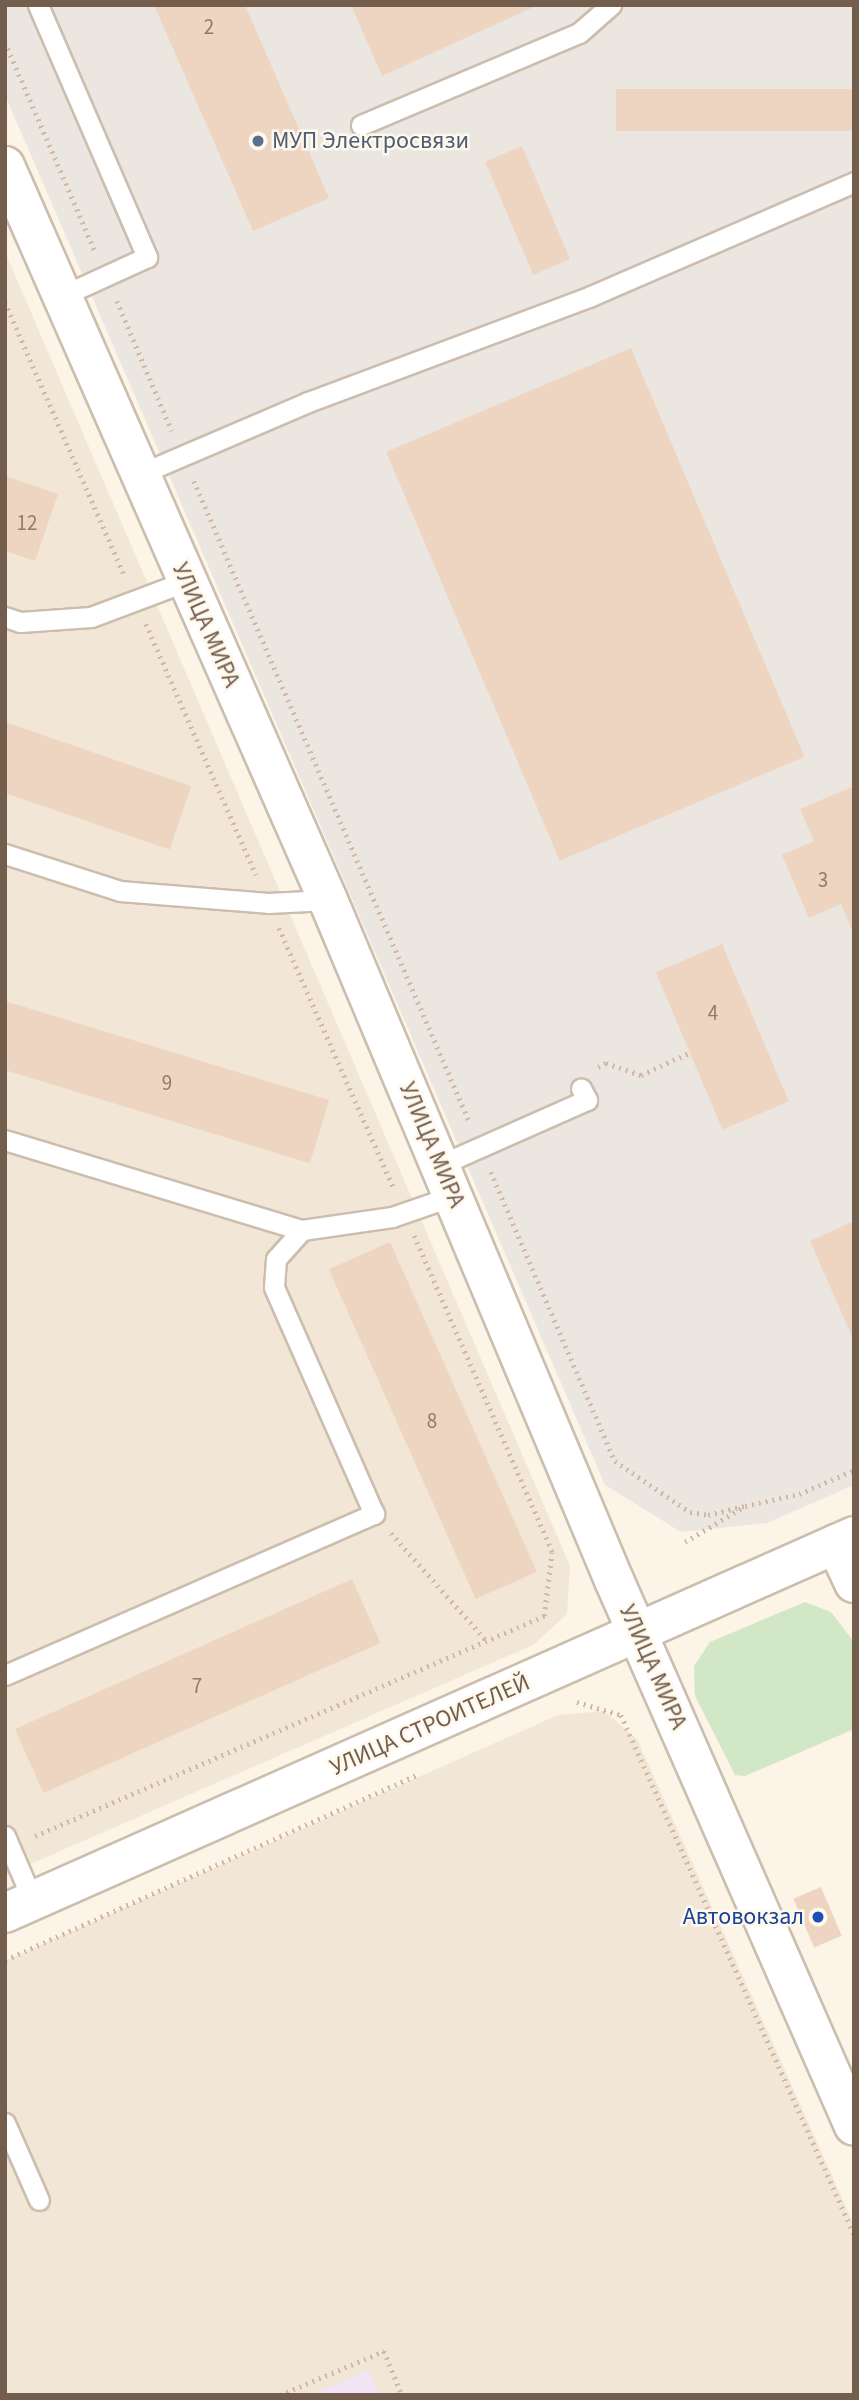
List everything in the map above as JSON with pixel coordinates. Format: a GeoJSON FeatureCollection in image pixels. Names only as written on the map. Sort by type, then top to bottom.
{"type":"FeatureCollection","features":[{"type":"Feature","properties":{"kind":"main road","name":"УЛИЦА МИРА"},"geometry":{"type":"LineString","coordinates":[[7,172],[328,900],[637,1633],[854,2126]]}},
{"type":"Feature","properties":{"kind":"main road","name":"УЛИЦА СТРОИТЕЛЕЙ"},"geometry":{"type":"LineString","coordinates":[[19,1907],[845,1540]]}},
{"type":"Feature","properties":{"kind":"main road"},"geometry":{"type":"LineString","coordinates":[[845,1540],[854,1583]]}},
{"type":"Feature","properties":{"kind":"lane"},"geometry":{"type":"LineString","coordinates":[[38,5],[147,257],[62,296]]}},
{"type":"Feature","properties":{"kind":"lane"},"geometry":{"type":"LineString","coordinates":[[361,125],[579,33],[611,5]]}},
{"type":"Feature","properties":{"kind":"lane"},"geometry":{"type":"LineString","coordinates":[[140,474],[591,296],[854,182]]}},
{"type":"Feature","properties":{"kind":"lane"},"geometry":{"type":"LineString","coordinates":[[5,617],[20,622],[91,617],[187,581]]}},
{"type":"Feature","properties":{"kind":"lane"},"geometry":{"type":"LineString","coordinates":[[5,854],[120,891],[268,903],[328,900]]}},
{"type":"Feature","properties":{"kind":"lane"},"geometry":{"type":"LineString","coordinates":[[5,1140],[302,1230],[404,1213],[447,1181],[481,1147],[587,1100],[581,1088]]}},
{"type":"Feature","properties":{"kind":"lane"},"geometry":{"type":"LineString","coordinates":[[5,1675],[374,1514],[274,1287],[276,1259],[302,1230]]}},
{"type":"Feature","properties":{"kind":"lane"},"geometry":{"type":"LineString","coordinates":[[8,1841],[19,1907]]}},
{"type":"Feature","properties":{"kind":"lane"},"geometry":{"type":"LineString","coordinates":[[5,2123],[39,2200]]}},
{"type":"Feature","properties":{"kind":"path"},"geometry":{"type":"LineString","coordinates":[[5,42],[615,1461],[690,1512],[708,1515],[799,1494],[854,1470]]}},
{"type":"Feature","properties":{"kind":"path"},"geometry":{"type":"LineString","coordinates":[[5,302],[552,1552],[544,1616],[8,1841]]}},
{"type":"Feature","properties":{"kind":"path"},"geometry":{"type":"LineString","coordinates":[[598,1067],[606,1063],[640,1075],[691,1052]]}},
{"type":"Feature","properties":{"kind":"path"},"geometry":{"type":"LineString","coordinates":[[685,1542],[745,1506]]}},
{"type":"Feature","properties":{"kind":"path"},"geometry":{"type":"LineString","coordinates":[[374,1514],[487,1641]]}},
{"type":"Feature","properties":{"kind":"path"},"geometry":{"type":"LineString","coordinates":[[567,1706],[580,1700],[621,1715],[854,2234]]}},
{"type":"Feature","properties":{"kind":"path"},"geometry":{"type":"LineString","coordinates":[[5,1961],[430,1768]]}},
{"type":"Feature","properties":{"kind":"path"},"geometry":{"type":"LineString","coordinates":[[280,2395],[384,2351],[402,2395]]}},
{"type":"Feature","properties":{"kind":"shaded area"},"geometry":{"type":"Polygon","coordinates":[[[5,5],[854,5],[854,1485],[767,1523],[681,1532],[605,1485],[5,95],[5,5]]]}},
{"type":"Feature","properties":{"kind":"shaded area"},"geometry":{"type":"Polygon","coordinates":[[[5,252],[570,1566],[567,1614],[533,1645],[5,1875],[5,252]]]}},
{"type":"Feature","properties":{"kind":"shaded area"},"geometry":{"type":"Polygon","coordinates":[[[604,1711],[637,1739],[854,2225],[854,2395],[5,2395],[5,1961],[558,1715],[604,1711]]]}},
{"type":"Feature","properties":{"kind":"shaded area"},"geometry":{"type":"Polygon","coordinates":[[[369,2370],[379,2395],[311,2395],[369,2370]]]}},
{"type":"Feature","properties":{"kind":"green space"},"geometry":{"type":"Polygon","coordinates":[[[805,1602],[831,1612],[854,1642],[854,1729],[745,1776],[735,1775],[695,1696],[694,1666],[710,1642],[805,1602]]]}},
{"type":"Feature","properties":{"kind":"building","name":"МУП Электросвязи"},"geometry":{"type":"Polygon","coordinates":[[[154,5],[245,5],[329,198],[253,231],[154,5]]]}},
{"type":"Feature","properties":{"kind":"building"},"geometry":{"type":"Polygon","coordinates":[[[351,5],[538,5],[382,76],[351,5]]]}},
{"type":"Feature","properties":{"kind":"building"},"geometry":{"type":"Polygon","coordinates":[[[616,89],[854,89],[854,131],[616,131],[616,89]]]}},
{"type":"Feature","properties":{"kind":"building"},"geometry":{"type":"Polygon","coordinates":[[[522,146],[570,259],[533,275],[485,162],[522,146]]]}},
{"type":"Feature","properties":{"kind":"building"},"geometry":{"type":"Polygon","coordinates":[[[631,348],[804,757],[560,861],[386,452],[631,348]]]}},
{"type":"Feature","properties":{"kind":"building"},"geometry":{"type":"Polygon","coordinates":[[[5,476],[58,494],[35,561],[5,551],[5,476]]]}},
{"type":"Feature","properties":{"kind":"building"},"geometry":{"type":"Polygon","coordinates":[[[5,722],[191,786],[169,849],[5,793],[5,722]]]}},
{"type":"Feature","properties":{"kind":"building"},"geometry":{"type":"Polygon","coordinates":[[[854,786],[854,935],[841,904],[809,918],[782,855],[814,841],[800,809],[854,786]]]}},
{"type":"Feature","properties":{"kind":"building"},"geometry":{"type":"Polygon","coordinates":[[[722,944],[789,1101],[723,1130],[656,972],[722,944]]]}},
{"type":"Feature","properties":{"kind":"building"},"geometry":{"type":"Polygon","coordinates":[[[5,1001],[329,1100],[310,1163],[5,1070],[5,1001]]]}},
{"type":"Feature","properties":{"kind":"building"},"geometry":{"type":"Polygon","coordinates":[[[854,1221],[854,1341],[810,1241],[854,1221]]]}},
{"type":"Feature","properties":{"kind":"building"},"geometry":{"type":"Polygon","coordinates":[[[390,1242],[537,1572],[476,1599],[329,1269],[390,1242]]]}},
{"type":"Feature","properties":{"kind":"building"},"geometry":{"type":"Polygon","coordinates":[[[352,1579],[380,1643],[43,1793],[15,1729],[352,1579]]]}},
{"type":"Feature","properties":{"kind":"building","name":"Автовокзал"},"geometry":{"type":"Polygon","coordinates":[[[821,1887],[842,1936],[814,1948],[793,1899],[821,1887]]]}},
{"type":"Feature","properties":{"kind":"place","name":"МУП Электросвязи"},"geometry":{"type":"Point","coordinates":[258,141]}},
{"type":"Feature","properties":{"kind":"place","name":"Автовокзал"},"geometry":{"type":"Point","coordinates":[818,1917]}}]}
